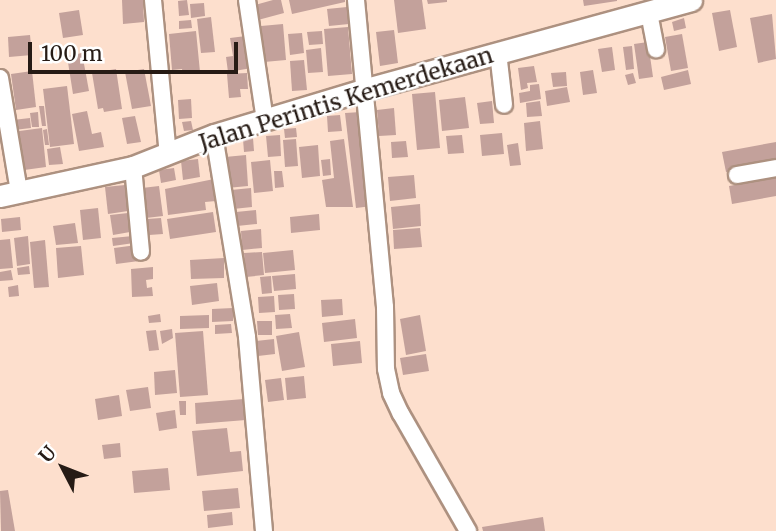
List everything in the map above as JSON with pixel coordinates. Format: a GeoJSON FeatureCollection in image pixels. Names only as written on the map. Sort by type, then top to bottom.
{"type":"FeatureCollection","features":[{"type":"Feature","properties":{"kind":"street"},"geometry":{"type":"LineString","coordinates":[[153,0],[168,155]]}},
{"type":"Feature","properties":{"kind":"street"},"geometry":{"type":"LineString","coordinates":[[247,0],[265,120]]}},
{"type":"Feature","properties":{"kind":"street"},"geometry":{"type":"LineString","coordinates":[[356,0],[385,307],[386,369],[391,393],[468,531]]}},
{"type":"Feature","properties":{"kind":"street","name":"Jalan Perintis Kemerdekaan"},"geometry":{"type":"LineString","coordinates":[[9,193],[133,167],[214,135],[366,89],[691,0]]}},
{"type":"Feature","properties":{"kind":"street"},"geometry":{"type":"LineString","coordinates":[[649,13],[656,49]]}},
{"type":"Feature","properties":{"kind":"street"},"geometry":{"type":"LineString","coordinates":[[498,52],[504,105]]}},
{"type":"Feature","properties":{"kind":"street"},"geometry":{"type":"LineString","coordinates":[[0,78],[9,193]]}},
{"type":"Feature","properties":{"kind":"street"},"geometry":{"type":"LineString","coordinates":[[214,135],[247,337],[264,531]]}},
{"type":"Feature","properties":{"kind":"street"},"geometry":{"type":"LineString","coordinates":[[133,167],[141,252]]}},
{"type":"Feature","properties":{"kind":"street"},"geometry":{"type":"LineString","coordinates":[[737,175],[776,168]]}},
{"type":"Feature","properties":{"kind":"building"},"geometry":{"type":"Polygon","coordinates":[[[122,0],[143,0],[144,22],[123,24],[122,0]]]}},
{"type":"Feature","properties":{"kind":"building"},"geometry":{"type":"Polygon","coordinates":[[[187,0],[189,15],[179,16],[178,1],[187,0]]]}},
{"type":"Feature","properties":{"kind":"building"},"geometry":{"type":"Polygon","coordinates":[[[281,0],[284,13],[258,20],[255,5],[281,0]]]}},
{"type":"Feature","properties":{"kind":"building"},"geometry":{"type":"Polygon","coordinates":[[[289,0],[345,0],[345,2],[292,14],[289,0]]]}},
{"type":"Feature","properties":{"kind":"building"},"geometry":{"type":"Polygon","coordinates":[[[394,0],[422,0],[426,29],[398,33],[394,0]]]}},
{"type":"Feature","properties":{"kind":"building"},"geometry":{"type":"Polygon","coordinates":[[[427,0],[447,0],[447,2],[428,4],[427,0]]]}},
{"type":"Feature","properties":{"kind":"building"},"geometry":{"type":"Polygon","coordinates":[[[583,0],[617,0],[617,1],[584,6],[583,0]]]}},
{"type":"Feature","properties":{"kind":"building"},"geometry":{"type":"Polygon","coordinates":[[[204,3],[205,16],[191,18],[190,4],[204,3]]]}},
{"type":"Feature","properties":{"kind":"building"},"geometry":{"type":"Polygon","coordinates":[[[347,7],[349,24],[329,26],[327,9],[347,7]]]}},
{"type":"Feature","properties":{"kind":"building"},"geometry":{"type":"Polygon","coordinates":[[[79,10],[83,35],[63,38],[59,13],[79,10]]]}},
{"type":"Feature","properties":{"kind":"building"},"geometry":{"type":"Polygon","coordinates":[[[730,10],[737,47],[719,51],[712,13],[730,10]]]}},
{"type":"Feature","properties":{"kind":"building"},"geometry":{"type":"Polygon","coordinates":[[[772,14],[776,59],[758,63],[750,18],[772,14]]]}},
{"type":"Feature","properties":{"kind":"building"},"geometry":{"type":"Polygon","coordinates":[[[211,17],[215,52],[201,53],[197,19],[211,17]]]}},
{"type":"Feature","properties":{"kind":"building"},"geometry":{"type":"Polygon","coordinates":[[[684,18],[686,28],[674,31],[672,22],[684,18]]]}},
{"type":"Feature","properties":{"kind":"building"},"geometry":{"type":"Polygon","coordinates":[[[191,20],[192,28],[179,29],[179,21],[191,20]]]}},
{"type":"Feature","properties":{"kind":"building"},"geometry":{"type":"Polygon","coordinates":[[[283,24],[286,60],[264,62],[261,26],[283,24]]]}},
{"type":"Feature","properties":{"kind":"building"},"geometry":{"type":"Polygon","coordinates":[[[348,27],[352,74],[328,76],[324,29],[348,27]]]}},
{"type":"Feature","properties":{"kind":"building"},"geometry":{"type":"Polygon","coordinates":[[[394,30],[398,63],[380,66],[376,32],[394,30]]]}},
{"type":"Feature","properties":{"kind":"building"},"geometry":{"type":"Polygon","coordinates":[[[196,31],[200,72],[183,74],[182,69],[172,70],[169,34],[196,31]]]}},
{"type":"Feature","properties":{"kind":"building"},"geometry":{"type":"Polygon","coordinates":[[[322,31],[323,44],[309,45],[307,32],[322,31]]]}},
{"type":"Feature","properties":{"kind":"building"},"geometry":{"type":"Polygon","coordinates":[[[302,33],[304,53],[290,55],[288,34],[302,33]]]}},
{"type":"Feature","properties":{"kind":"building"},"geometry":{"type":"Polygon","coordinates":[[[682,34],[688,68],[671,71],[665,37],[682,34]]]}},
{"type":"Feature","properties":{"kind":"building"},"geometry":{"type":"Polygon","coordinates":[[[30,35],[32,55],[9,57],[8,37],[30,35]]]}},
{"type":"Feature","properties":{"kind":"building"},"geometry":{"type":"Polygon","coordinates":[[[246,36],[252,68],[228,72],[226,57],[233,56],[230,38],[246,36]]]}},
{"type":"Feature","properties":{"kind":"building"},"geometry":{"type":"Polygon","coordinates":[[[648,42],[653,77],[639,79],[634,44],[648,42]]]}},
{"type":"Feature","properties":{"kind":"building"},"geometry":{"type":"Polygon","coordinates":[[[632,46],[634,69],[626,70],[623,47],[632,46]]]}},
{"type":"Feature","properties":{"kind":"building"},"geometry":{"type":"Polygon","coordinates":[[[612,47],[615,70],[602,72],[598,49],[612,47]]]}},
{"type":"Feature","properties":{"kind":"building"},"geometry":{"type":"Polygon","coordinates":[[[321,48],[323,72],[308,73],[306,50],[321,48]]]}},
{"type":"Feature","properties":{"kind":"building"},"geometry":{"type":"Polygon","coordinates":[[[82,53],[89,91],[73,94],[67,56],[82,53]]]}},
{"type":"Feature","properties":{"kind":"building"},"geometry":{"type":"Polygon","coordinates":[[[304,60],[307,90],[292,91],[290,61],[304,60]]]}},
{"type":"Feature","properties":{"kind":"building"},"geometry":{"type":"Polygon","coordinates":[[[534,66],[537,82],[527,83],[528,88],[521,90],[518,68],[534,66]]]}},
{"type":"Feature","properties":{"kind":"building"},"geometry":{"type":"Polygon","coordinates":[[[116,69],[122,109],[104,112],[103,108],[98,109],[92,73],[116,69]]]}},
{"type":"Feature","properties":{"kind":"building"},"geometry":{"type":"Polygon","coordinates":[[[144,69],[151,106],[132,109],[125,72],[144,69]]]}},
{"type":"Feature","properties":{"kind":"building"},"geometry":{"type":"Polygon","coordinates":[[[593,70],[597,93],[583,95],[580,72],[593,70]]]}},
{"type":"Feature","properties":{"kind":"building"},"geometry":{"type":"Polygon","coordinates":[[[688,70],[691,84],[664,90],[661,77],[688,70]]]}},
{"type":"Feature","properties":{"kind":"building"},"geometry":{"type":"Polygon","coordinates":[[[32,71],[36,107],[16,110],[11,74],[32,71]]]}},
{"type":"Feature","properties":{"kind":"building"},"geometry":{"type":"Polygon","coordinates":[[[566,72],[567,86],[553,87],[551,73],[566,72]]]}},
{"type":"Feature","properties":{"kind":"building"},"geometry":{"type":"Polygon","coordinates":[[[247,73],[248,89],[240,89],[241,97],[229,98],[227,74],[247,73]]]}},
{"type":"Feature","properties":{"kind":"building"},"geometry":{"type":"Polygon","coordinates":[[[633,73],[636,83],[628,85],[625,75],[633,73]]]}},
{"type":"Feature","properties":{"kind":"building"},"geometry":{"type":"Polygon","coordinates":[[[539,84],[541,99],[520,103],[519,93],[530,91],[530,85],[539,84]]]}},
{"type":"Feature","properties":{"kind":"building"},"geometry":{"type":"Polygon","coordinates":[[[67,86],[74,144],[50,147],[43,89],[67,86]]]}},
{"type":"Feature","properties":{"kind":"building"},"geometry":{"type":"Polygon","coordinates":[[[567,87],[570,102],[547,106],[545,91],[567,87]]]}},
{"type":"Feature","properties":{"kind":"building"},"geometry":{"type":"Polygon","coordinates":[[[435,92],[440,148],[417,150],[412,94],[435,92]]]}},
{"type":"Feature","properties":{"kind":"building"},"geometry":{"type":"Polygon","coordinates":[[[465,97],[469,128],[442,131],[439,100],[465,97]]]}},
{"type":"Feature","properties":{"kind":"building"},"geometry":{"type":"Polygon","coordinates":[[[191,99],[192,118],[179,119],[178,100],[191,99]]]}},
{"type":"Feature","properties":{"kind":"building"},"geometry":{"type":"Polygon","coordinates":[[[492,101],[494,123],[480,124],[477,103],[492,101]]]}},
{"type":"Feature","properties":{"kind":"building"},"geometry":{"type":"Polygon","coordinates":[[[540,101],[542,116],[527,117],[526,103],[540,101]]]}},
{"type":"Feature","properties":{"kind":"building"},"geometry":{"type":"Polygon","coordinates":[[[39,106],[44,106],[46,126],[42,126],[39,106]]]}},
{"type":"Feature","properties":{"kind":"building"},"geometry":{"type":"Polygon","coordinates":[[[394,108],[396,135],[379,136],[377,110],[394,108]]]}},
{"type":"Feature","properties":{"kind":"building"},"geometry":{"type":"Polygon","coordinates":[[[87,111],[92,134],[101,132],[104,147],[79,151],[72,114],[87,111]]]}},
{"type":"Feature","properties":{"kind":"building"},"geometry":{"type":"Polygon","coordinates":[[[38,112],[39,127],[32,127],[30,113],[38,112]]]}},
{"type":"Feature","properties":{"kind":"building"},"geometry":{"type":"Polygon","coordinates":[[[361,112],[372,206],[356,208],[345,113],[361,112]]]}},
{"type":"Feature","properties":{"kind":"building"},"geometry":{"type":"Polygon","coordinates":[[[340,115],[342,131],[328,132],[327,116],[340,115]]]}},
{"type":"Feature","properties":{"kind":"building"},"geometry":{"type":"Polygon","coordinates":[[[135,116],[141,142],[127,144],[122,118],[135,116]]]}},
{"type":"Feature","properties":{"kind":"building"},"geometry":{"type":"Polygon","coordinates":[[[30,118],[31,128],[14,130],[13,120],[30,118]]]}},
{"type":"Feature","properties":{"kind":"building"},"geometry":{"type":"Polygon","coordinates":[[[191,121],[193,130],[184,131],[182,122],[191,121]]]}},
{"type":"Feature","properties":{"kind":"building"},"geometry":{"type":"Polygon","coordinates":[[[540,121],[543,149],[526,151],[524,123],[540,121]]]}},
{"type":"Feature","properties":{"kind":"building"},"geometry":{"type":"Polygon","coordinates":[[[42,128],[46,167],[17,171],[12,132],[42,128]]]}},
{"type":"Feature","properties":{"kind":"building"},"geometry":{"type":"Polygon","coordinates":[[[296,128],[297,137],[285,138],[284,129],[296,128]]]}},
{"type":"Feature","properties":{"kind":"building"},"geometry":{"type":"Polygon","coordinates":[[[47,129],[49,145],[45,145],[43,130],[47,129]]]}},
{"type":"Feature","properties":{"kind":"building"},"geometry":{"type":"Polygon","coordinates":[[[502,133],[504,154],[482,156],[480,135],[502,133]]]}},
{"type":"Feature","properties":{"kind":"building"},"geometry":{"type":"Polygon","coordinates":[[[280,135],[281,156],[268,157],[266,136],[280,135]]]}},
{"type":"Feature","properties":{"kind":"building"},"geometry":{"type":"Polygon","coordinates":[[[462,135],[464,153],[448,154],[446,136],[462,135]]]}},
{"type":"Feature","properties":{"kind":"building"},"geometry":{"type":"Polygon","coordinates":[[[253,138],[254,151],[244,152],[243,139],[253,138]]]}},
{"type":"Feature","properties":{"kind":"building"},"geometry":{"type":"Polygon","coordinates":[[[296,139],[298,166],[285,167],[283,140],[296,139]]]}},
{"type":"Feature","properties":{"kind":"building"},"geometry":{"type":"Polygon","coordinates":[[[344,139],[353,207],[326,207],[322,180],[334,178],[330,141],[344,139]]]}},
{"type":"Feature","properties":{"kind":"building"},"geometry":{"type":"Polygon","coordinates":[[[406,141],[408,157],[392,158],[391,142],[406,141]]]}},
{"type":"Feature","properties":{"kind":"building"},"geometry":{"type":"Polygon","coordinates":[[[776,142],[776,163],[726,172],[722,152],[776,142]]]}},
{"type":"Feature","properties":{"kind":"building"},"geometry":{"type":"Polygon","coordinates":[[[518,143],[521,165],[510,166],[507,145],[518,143]]]}},
{"type":"Feature","properties":{"kind":"building"},"geometry":{"type":"Polygon","coordinates":[[[318,145],[320,176],[302,178],[299,147],[318,145]]]}},
{"type":"Feature","properties":{"kind":"building"},"geometry":{"type":"Polygon","coordinates":[[[60,147],[63,164],[49,165],[47,149],[60,147]]]}},
{"type":"Feature","properties":{"kind":"building"},"geometry":{"type":"Polygon","coordinates":[[[246,155],[248,186],[227,188],[225,157],[246,155]]]}},
{"type":"Feature","properties":{"kind":"building"},"geometry":{"type":"Polygon","coordinates":[[[198,159],[200,177],[183,180],[181,161],[198,159]]]}},
{"type":"Feature","properties":{"kind":"building"},"geometry":{"type":"Polygon","coordinates":[[[330,159],[331,175],[323,176],[321,160],[330,159]]]}},
{"type":"Feature","properties":{"kind":"building"},"geometry":{"type":"Polygon","coordinates":[[[270,160],[273,191],[254,193],[251,162],[270,160]]]}},
{"type":"Feature","properties":{"kind":"building"},"geometry":{"type":"Polygon","coordinates":[[[174,168],[176,180],[161,183],[159,170],[174,168]]]}},
{"type":"Feature","properties":{"kind":"building"},"geometry":{"type":"Polygon","coordinates":[[[274,171],[282,171],[284,187],[275,188],[274,171]]]}},
{"type":"Feature","properties":{"kind":"building"},"geometry":{"type":"Polygon","coordinates":[[[414,175],[416,198],[390,201],[388,177],[414,175]]]}},
{"type":"Feature","properties":{"kind":"building"},"geometry":{"type":"Polygon","coordinates":[[[776,178],[776,196],[732,204],[729,186],[776,178]]]}},
{"type":"Feature","properties":{"kind":"building"},"geometry":{"type":"Polygon","coordinates":[[[214,179],[216,201],[205,202],[206,210],[168,215],[165,189],[214,179]]]}},
{"type":"Feature","properties":{"kind":"building"},"geometry":{"type":"Polygon","coordinates":[[[125,185],[128,211],[108,214],[105,187],[125,185]]]}},
{"type":"Feature","properties":{"kind":"building"},"geometry":{"type":"Polygon","coordinates":[[[159,186],[163,216],[146,218],[142,188],[159,186]]]}},
{"type":"Feature","properties":{"kind":"building"},"geometry":{"type":"Polygon","coordinates":[[[251,188],[252,207],[233,209],[231,190],[251,188]]]}},
{"type":"Feature","properties":{"kind":"building"},"geometry":{"type":"Polygon","coordinates":[[[420,204],[421,226],[393,229],[391,207],[420,204]]]}},
{"type":"Feature","properties":{"kind":"building"},"geometry":{"type":"Polygon","coordinates":[[[98,208],[101,238],[83,240],[80,210],[98,208]]]}},
{"type":"Feature","properties":{"kind":"building"},"geometry":{"type":"Polygon","coordinates":[[[256,210],[257,224],[237,226],[236,212],[256,210]]]}},
{"type":"Feature","properties":{"kind":"building"},"geometry":{"type":"Polygon","coordinates":[[[213,212],[216,232],[170,239],[167,219],[213,212]]]}},
{"type":"Feature","properties":{"kind":"building"},"geometry":{"type":"Polygon","coordinates":[[[128,213],[130,232],[113,235],[110,215],[128,213]]]}},
{"type":"Feature","properties":{"kind":"building"},"geometry":{"type":"Polygon","coordinates":[[[319,214],[320,230],[291,233],[290,217],[319,214]]]}},
{"type":"Feature","properties":{"kind":"building"},"geometry":{"type":"Polygon","coordinates":[[[20,217],[21,230],[2,232],[1,219],[20,217]]]}},
{"type":"Feature","properties":{"kind":"building"},"geometry":{"type":"Polygon","coordinates":[[[161,218],[163,234],[149,235],[147,219],[161,218]]]}},
{"type":"Feature","properties":{"kind":"building"},"geometry":{"type":"Polygon","coordinates":[[[75,223],[78,243],[56,245],[53,226],[75,223]]]}},
{"type":"Feature","properties":{"kind":"building"},"geometry":{"type":"Polygon","coordinates":[[[420,228],[422,247],[394,249],[393,230],[420,228]]]}},
{"type":"Feature","properties":{"kind":"building"},"geometry":{"type":"Polygon","coordinates":[[[261,229],[262,248],[242,250],[241,231],[261,229]]]}},
{"type":"Feature","properties":{"kind":"building"},"geometry":{"type":"Polygon","coordinates":[[[28,236],[30,264],[17,266],[14,238],[28,236]]]}},
{"type":"Feature","properties":{"kind":"building"},"geometry":{"type":"Polygon","coordinates":[[[133,236],[134,243],[113,246],[112,238],[133,236]]]}},
{"type":"Feature","properties":{"kind":"building"},"geometry":{"type":"Polygon","coordinates":[[[10,239],[13,268],[0,269],[0,240],[10,239]]]}},
{"type":"Feature","properties":{"kind":"building"},"geometry":{"type":"Polygon","coordinates":[[[45,240],[49,287],[34,288],[30,242],[45,240]]]}},
{"type":"Feature","properties":{"kind":"building"},"geometry":{"type":"Polygon","coordinates":[[[137,245],[139,261],[116,264],[114,248],[137,245]]]}},
{"type":"Feature","properties":{"kind":"building"},"geometry":{"type":"Polygon","coordinates":[[[81,246],[84,275],[58,278],[56,248],[81,246]]]}},
{"type":"Feature","properties":{"kind":"building"},"geometry":{"type":"Polygon","coordinates":[[[293,250],[295,270],[265,273],[263,253],[293,250]]]}},
{"type":"Feature","properties":{"kind":"building"},"geometry":{"type":"Polygon","coordinates":[[[262,252],[264,275],[246,277],[244,253],[262,252]]]}},
{"type":"Feature","properties":{"kind":"building"},"geometry":{"type":"Polygon","coordinates":[[[224,258],[224,278],[191,279],[190,260],[224,258]]]}},
{"type":"Feature","properties":{"kind":"building"},"geometry":{"type":"Polygon","coordinates":[[[29,266],[30,274],[18,275],[17,268],[29,266]]]}},
{"type":"Feature","properties":{"kind":"building"},"geometry":{"type":"Polygon","coordinates":[[[153,267],[153,279],[146,280],[147,288],[152,287],[153,296],[132,297],[131,269],[153,267]]]}},
{"type":"Feature","properties":{"kind":"building"},"geometry":{"type":"Polygon","coordinates":[[[11,270],[13,280],[0,281],[0,272],[11,270]]]}},
{"type":"Feature","properties":{"kind":"building"},"geometry":{"type":"Polygon","coordinates":[[[295,274],[296,289],[274,291],[272,276],[295,274]]]}},
{"type":"Feature","properties":{"kind":"building"},"geometry":{"type":"Polygon","coordinates":[[[271,276],[272,293],[262,294],[260,277],[271,276]]]}},
{"type":"Feature","properties":{"kind":"building"},"geometry":{"type":"Polygon","coordinates":[[[217,283],[219,301],[192,305],[190,286],[217,283]]]}},
{"type":"Feature","properties":{"kind":"building"},"geometry":{"type":"Polygon","coordinates":[[[18,285],[19,296],[9,297],[8,287],[18,285]]]}},
{"type":"Feature","properties":{"kind":"building"},"geometry":{"type":"Polygon","coordinates":[[[294,294],[295,309],[279,310],[278,295],[294,294]]]}},
{"type":"Feature","properties":{"kind":"building"},"geometry":{"type":"Polygon","coordinates":[[[274,296],[275,312],[259,313],[258,297],[274,296]]]}},
{"type":"Feature","properties":{"kind":"building"},"geometry":{"type":"Polygon","coordinates":[[[342,299],[343,315],[322,317],[321,300],[342,299]]]}},
{"type":"Feature","properties":{"kind":"building"},"geometry":{"type":"Polygon","coordinates":[[[233,308],[233,321],[212,322],[212,309],[233,308]]]}},
{"type":"Feature","properties":{"kind":"building"},"geometry":{"type":"Polygon","coordinates":[[[160,314],[161,322],[149,323],[148,316],[160,314]]]}},
{"type":"Feature","properties":{"kind":"building"},"geometry":{"type":"Polygon","coordinates":[[[290,314],[292,328],[276,329],[275,315],[290,314]]]}},
{"type":"Feature","properties":{"kind":"building"},"geometry":{"type":"Polygon","coordinates":[[[209,315],[209,328],[180,329],[180,316],[209,315]]]}},
{"type":"Feature","properties":{"kind":"building"},"geometry":{"type":"Polygon","coordinates":[[[420,315],[426,351],[406,355],[400,319],[420,315]]]}},
{"type":"Feature","properties":{"kind":"building"},"geometry":{"type":"Polygon","coordinates":[[[355,319],[357,338],[324,342],[322,323],[355,319]]]}},
{"type":"Feature","properties":{"kind":"building"},"geometry":{"type":"Polygon","coordinates":[[[257,321],[272,321],[272,335],[258,335],[257,321]]]}},
{"type":"Feature","properties":{"kind":"building"},"geometry":{"type":"Polygon","coordinates":[[[231,324],[232,333],[215,334],[215,325],[231,324]]]}},
{"type":"Feature","properties":{"kind":"building"},"geometry":{"type":"Polygon","coordinates":[[[172,329],[173,338],[162,344],[160,331],[172,329]]]}},
{"type":"Feature","properties":{"kind":"building"},"geometry":{"type":"Polygon","coordinates":[[[156,330],[159,350],[149,351],[146,331],[156,330]]]}},
{"type":"Feature","properties":{"kind":"building"},"geometry":{"type":"Polygon","coordinates":[[[203,331],[208,395],[180,397],[175,333],[203,331]]]}},
{"type":"Feature","properties":{"kind":"building"},"geometry":{"type":"Polygon","coordinates":[[[299,332],[305,367],[282,371],[276,336],[299,332]]]}},
{"type":"Feature","properties":{"kind":"building"},"geometry":{"type":"Polygon","coordinates":[[[274,339],[275,354],[258,356],[256,341],[274,339]]]}},
{"type":"Feature","properties":{"kind":"building"},"geometry":{"type":"Polygon","coordinates":[[[360,341],[362,363],[333,366],[331,344],[360,341]]]}},
{"type":"Feature","properties":{"kind":"building"},"geometry":{"type":"Polygon","coordinates":[[[426,354],[429,371],[403,375],[400,358],[426,354]]]}},
{"type":"Feature","properties":{"kind":"building"},"geometry":{"type":"Polygon","coordinates":[[[175,370],[177,393],[155,395],[154,372],[175,370]]]}},
{"type":"Feature","properties":{"kind":"building"},"geometry":{"type":"Polygon","coordinates":[[[304,376],[306,398],[287,400],[285,378],[304,376]]]}},
{"type":"Feature","properties":{"kind":"building"},"geometry":{"type":"Polygon","coordinates":[[[281,378],[284,400],[268,402],[265,380],[281,378]]]}},
{"type":"Feature","properties":{"kind":"building"},"geometry":{"type":"Polygon","coordinates":[[[148,387],[151,408],[130,411],[126,390],[148,387]]]}},
{"type":"Feature","properties":{"kind":"building"},"geometry":{"type":"Polygon","coordinates":[[[119,395],[122,416],[98,420],[95,399],[119,395]]]}},
{"type":"Feature","properties":{"kind":"building"},"geometry":{"type":"Polygon","coordinates":[[[244,399],[246,420],[196,424],[195,403],[244,399]]]}},
{"type":"Feature","properties":{"kind":"building"},"geometry":{"type":"Polygon","coordinates":[[[179,401],[186,401],[186,415],[180,415],[179,401]]]}},
{"type":"Feature","properties":{"kind":"building"},"geometry":{"type":"Polygon","coordinates":[[[175,410],[177,428],[159,431],[156,413],[175,410]]]}},
{"type":"Feature","properties":{"kind":"building"},"geometry":{"type":"Polygon","coordinates":[[[227,428],[230,452],[241,451],[243,471],[197,476],[192,431],[227,428]]]}},
{"type":"Feature","properties":{"kind":"building"},"geometry":{"type":"Polygon","coordinates":[[[120,443],[121,457],[104,459],[102,445],[120,443]]]}},
{"type":"Feature","properties":{"kind":"building"},"geometry":{"type":"Polygon","coordinates":[[[168,468],[170,490],[134,493],[132,471],[168,468]]]}},
{"type":"Feature","properties":{"kind":"building"},"geometry":{"type":"Polygon","coordinates":[[[238,488],[240,508],[204,511],[202,491],[238,488]]]}},
{"type":"Feature","properties":{"kind":"building"},"geometry":{"type":"Polygon","coordinates":[[[8,490],[15,531],[1,531],[0,491],[8,490]]]}},
{"type":"Feature","properties":{"kind":"building"},"geometry":{"type":"Polygon","coordinates":[[[232,512],[233,525],[208,528],[207,515],[232,512]]]}},
{"type":"Feature","properties":{"kind":"building"},"geometry":{"type":"Polygon","coordinates":[[[543,517],[545,531],[483,531],[482,527],[543,517]]]}}]}
